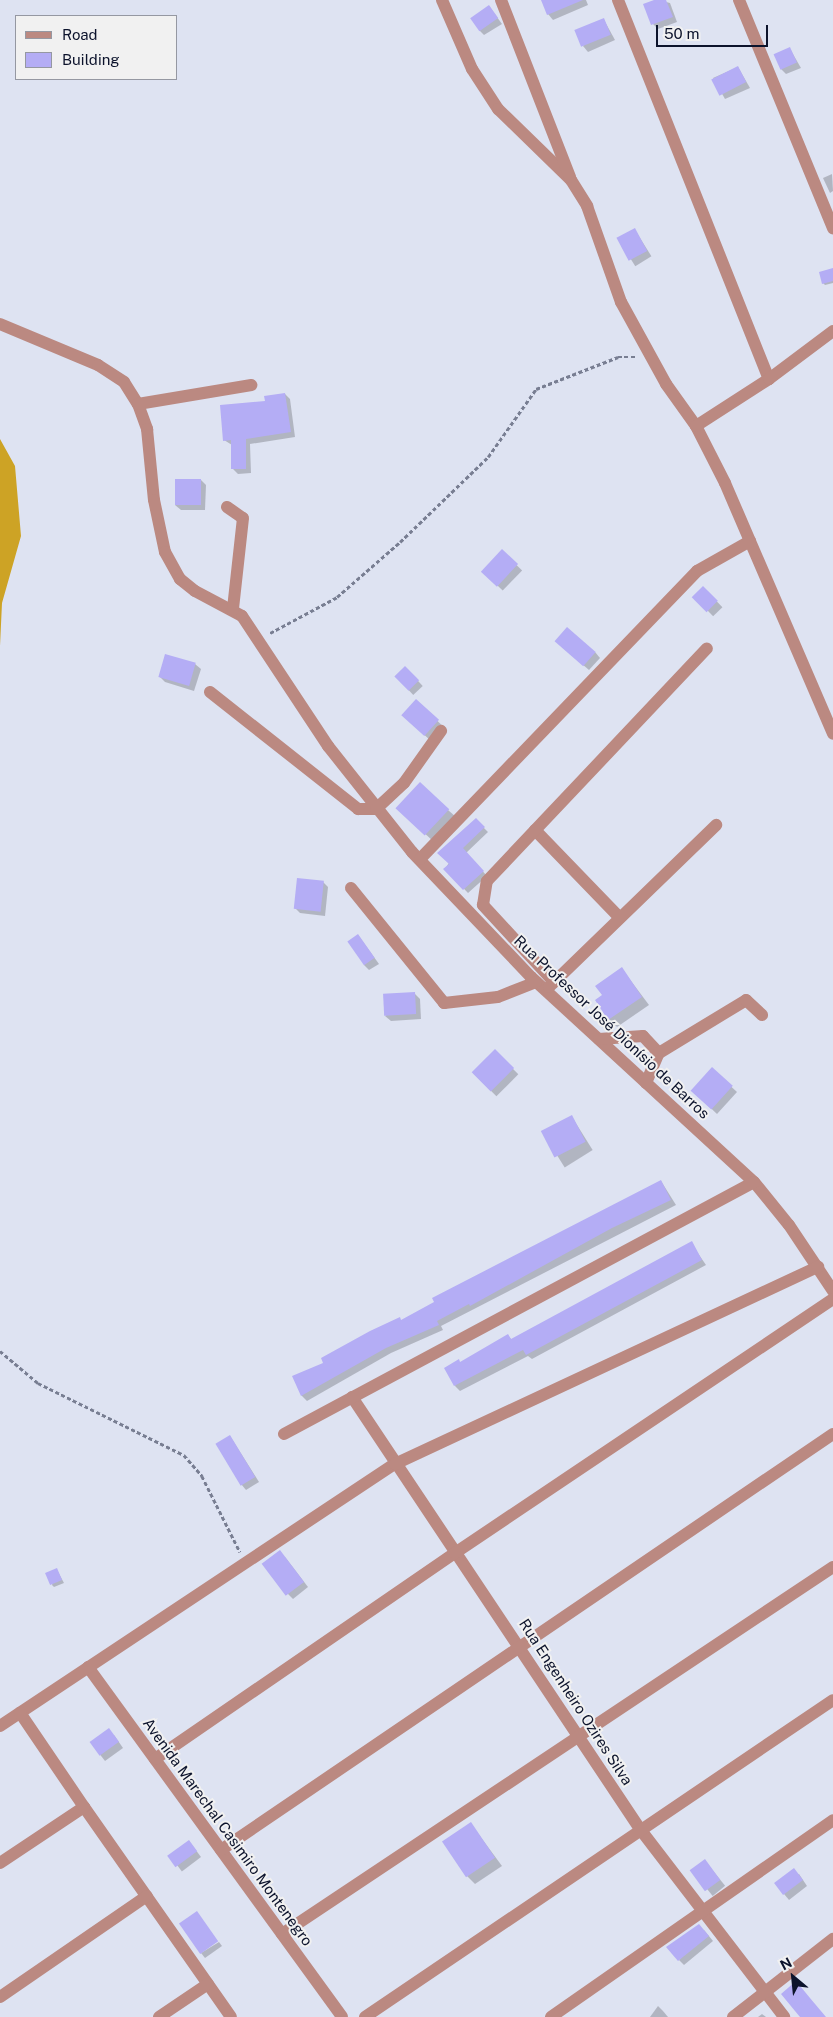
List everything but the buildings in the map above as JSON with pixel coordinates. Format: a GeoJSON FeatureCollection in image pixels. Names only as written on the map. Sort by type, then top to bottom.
{"type":"FeatureCollection","features":[{"type":"Feature","properties":{"kind":"street"},"geometry":{"type":"LineString","coordinates":[[442,0],[472,69],[498,109],[571,180]]}},
{"type":"Feature","properties":{"kind":"street"},"geometry":{"type":"LineString","coordinates":[[501,0],[571,180],[586,206],[621,302],[650,358],[696,426],[750,541],[833,734]]}},
{"type":"Feature","properties":{"kind":"street"},"geometry":{"type":"LineString","coordinates":[[618,0],[769,379]]}},
{"type":"Feature","properties":{"kind":"street"},"geometry":{"type":"LineString","coordinates":[[739,0],[833,228]]}},
{"type":"Feature","properties":{"kind":"street","name":"Rua Professor José Dionísio de Barros"},"geometry":{"type":"LineString","coordinates":[[0,324],[98,365],[124,382],[138,404],[147,428],[154,500],[164,552],[180,579],[213,601],[234,609],[259,639],[313,724],[376,809],[420,859],[599,1040],[754,1182],[818,1267],[833,1292]]}},
{"type":"Feature","properties":{"kind":"street"},"geometry":{"type":"LineString","coordinates":[[696,426],[769,379],[833,331]]}},
{"type":"Feature","properties":{"kind":"street"},"geometry":{"type":"LineString","coordinates":[[138,404],[251,385]]}},
{"type":"Feature","properties":{"kind":"street"},"geometry":{"type":"LineString","coordinates":[[227,507],[243,518],[234,609]]}},
{"type":"Feature","properties":{"kind":"street"},"geometry":{"type":"LineString","coordinates":[[420,859],[697,571],[750,541]]}},
{"type":"Feature","properties":{"kind":"street"},"geometry":{"type":"LineString","coordinates":[[545,985],[483,905],[487,882],[707,648]]}},
{"type":"Feature","properties":{"kind":"street"},"geometry":{"type":"LineString","coordinates":[[210,692],[358,809],[376,809],[404,783],[441,731]]}},
{"type":"Feature","properties":{"kind":"street"},"geometry":{"type":"LineString","coordinates":[[351,888],[444,1003],[498,997],[545,985],[620,918],[716,825]]}},
{"type":"Feature","properties":{"kind":"street"},"geometry":{"type":"LineString","coordinates":[[535,830],[620,918]]}},
{"type":"Feature","properties":{"kind":"street"},"geometry":{"type":"LineString","coordinates":[[646,1083],[659,1053],[746,1000],[762,1015]]}},
{"type":"Feature","properties":{"kind":"street"},"geometry":{"type":"LineString","coordinates":[[599,1040],[643,1036],[659,1053]]}},
{"type":"Feature","properties":{"kind":"street"},"geometry":{"type":"LineString","coordinates":[[284,1434],[754,1182]]}},
{"type":"Feature","properties":{"kind":"street"},"geometry":{"type":"LineString","coordinates":[[0,1726],[395,1464],[818,1267]]}},
{"type":"Feature","properties":{"kind":"street"},"geometry":{"type":"LineString","coordinates":[[155,1760],[455,1553],[833,1300]]}},
{"type":"Feature","properties":{"kind":"street","name":"Rua Engenheiro Ozires Silva"},"geometry":{"type":"LineString","coordinates":[[352,1396],[395,1464],[520,1645],[640,1828],[784,2017]]}},
{"type":"Feature","properties":{"kind":"street"},"geometry":{"type":"LineString","coordinates":[[221,1850],[833,1434]]}},
{"type":"Feature","properties":{"kind":"street"},"geometry":{"type":"LineString","coordinates":[[282,1934],[833,1567]]}},
{"type":"Feature","properties":{"kind":"street","name":"Avenida Marechal Casimiro Montenegro"},"geometry":{"type":"LineString","coordinates":[[88,1667],[342,2017]]}},
{"type":"Feature","properties":{"kind":"street"},"geometry":{"type":"LineString","coordinates":[[365,2017],[640,1828],[833,1700]]}},
{"type":"Feature","properties":{"kind":"street"},"geometry":{"type":"LineString","coordinates":[[20,1713],[231,2017]]}},
{"type":"Feature","properties":{"kind":"street"},"geometry":{"type":"LineString","coordinates":[[0,1863],[84,1807]]}},
{"type":"Feature","properties":{"kind":"street"},"geometry":{"type":"LineString","coordinates":[[551,2017],[701,1910],[833,1820]]}},
{"type":"Feature","properties":{"kind":"street"},"geometry":{"type":"LineString","coordinates":[[0,1997],[146,1896]]}},
{"type":"Feature","properties":{"kind":"street"},"geometry":{"type":"LineString","coordinates":[[733,2017],[833,1939]]}},
{"type":"Feature","properties":{"kind":"street"},"geometry":{"type":"LineString","coordinates":[[159,2017],[208,1984]]}},
{"type":"Feature","properties":{"kind":"path"},"geometry":{"type":"LineString","coordinates":[[259,639],[337,597],[400,542],[488,457],[536,390],[618,357],[650,358]]}},
{"type":"Feature","properties":{"kind":"path"},"geometry":{"type":"LineString","coordinates":[[0,1351],[38,1383],[81,1401],[188,1458],[202,1476],[245,1562]]}},
{"type":"Feature","properties":{"kind":"shaded area"},"geometry":{"type":"Polygon","coordinates":[[[0,439],[15,466],[21,536],[2,603],[0,646],[0,439]]]}}]}
